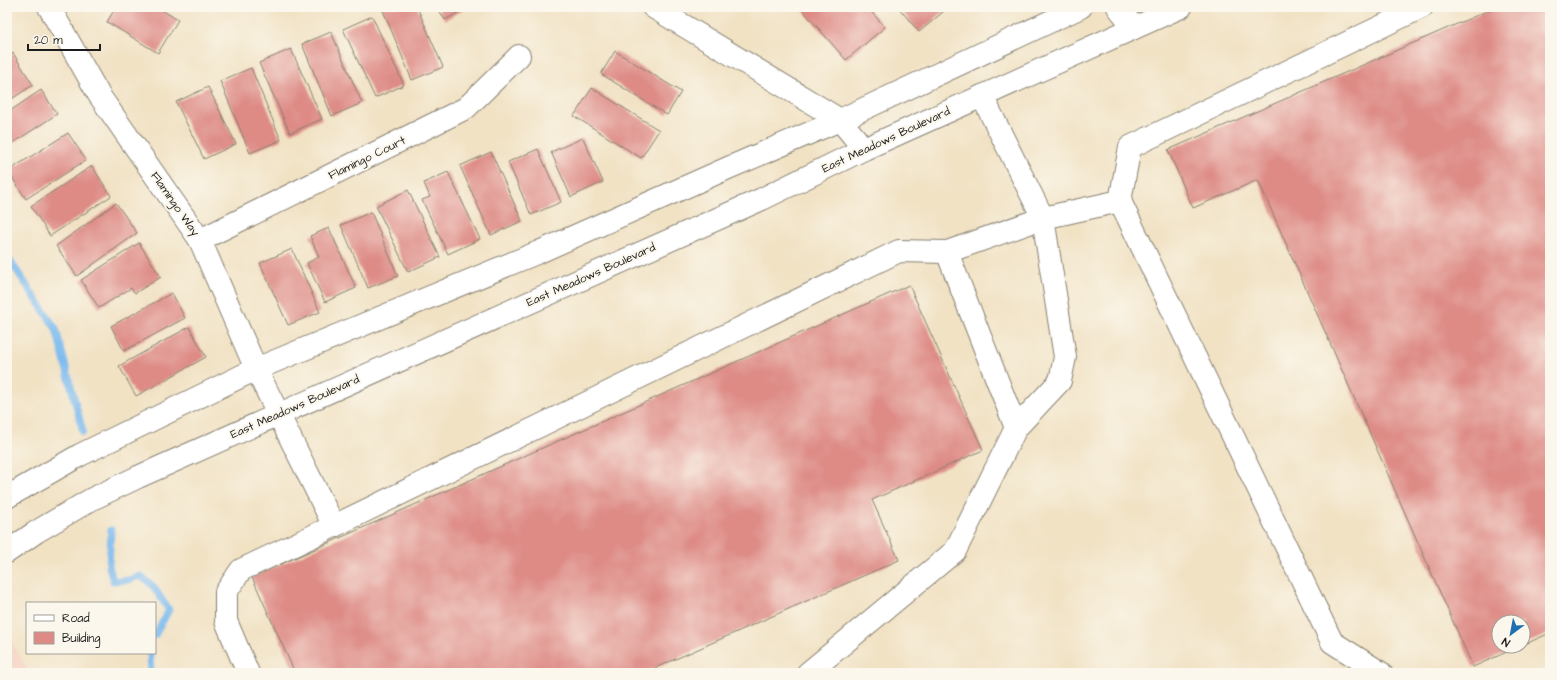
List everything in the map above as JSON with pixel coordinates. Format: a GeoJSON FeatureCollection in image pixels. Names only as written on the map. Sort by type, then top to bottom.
{"type":"FeatureCollection","features":[{"type":"Feature","properties":{"kind":"street","name":"Flamingo Way"},"geometry":{"type":"LineString","coordinates":[[49,7],[99,95],[200,240],[256,369],[334,526]]}},
{"type":"Feature","properties":{"kind":"street"},"geometry":{"type":"LineString","coordinates":[[653,7],[840,120],[864,149]]}},
{"type":"Feature","properties":{"kind":"street"},"geometry":{"type":"LineString","coordinates":[[7,497],[80,455],[256,369],[539,252],[840,120],[1081,7]]}},
{"type":"Feature","properties":{"kind":"street"},"geometry":{"type":"LineString","coordinates":[[1118,7],[1134,28]]}},
{"type":"Feature","properties":{"kind":"street","name":"East Meadows Boulevard"},"geometry":{"type":"LineString","coordinates":[[7,552],[36,532],[92,499],[278,414],[762,199],[864,149],[1181,7]]}},
{"type":"Feature","properties":{"kind":"street"},"geometry":{"type":"LineString","coordinates":[[1381,673],[1332,642],[1120,201],[1130,147],[1422,7]]}},
{"type":"Feature","properties":{"kind":"street","name":"Flamingo Court"},"geometry":{"type":"LineString","coordinates":[[200,240],[466,108],[520,56]]}},
{"type":"Feature","properties":{"kind":"street"},"geometry":{"type":"LineString","coordinates":[[808,673],[955,551],[1016,428],[1060,381],[1065,357],[1043,218],[982,96]]}},
{"type":"Feature","properties":{"kind":"street"},"geometry":{"type":"LineString","coordinates":[[248,673],[226,621],[226,592],[241,570],[899,251],[947,252],[1043,218],[1120,201]]}},
{"type":"Feature","properties":{"kind":"street"},"geometry":{"type":"LineString","coordinates":[[947,252],[1016,428]]}},
{"type":"Feature","properties":{"kind":"shaded area"},"geometry":{"type":"Polygon","coordinates":[[[7,635],[30,673],[7,673],[7,635]]]}},
{"type":"Feature","properties":{"kind":"building"},"geometry":{"type":"Polygon","coordinates":[[[116,7],[157,7],[178,20],[158,53],[107,22],[116,7]]]}},
{"type":"Feature","properties":{"kind":"building"},"geometry":{"type":"Polygon","coordinates":[[[417,7],[443,67],[412,80],[382,8],[417,7]]]}},
{"type":"Feature","properties":{"kind":"building"},"geometry":{"type":"Polygon","coordinates":[[[437,7],[468,7],[445,20],[437,7]]]}},
{"type":"Feature","properties":{"kind":"building"},"geometry":{"type":"Polygon","coordinates":[[[800,7],[867,7],[885,27],[846,60],[800,7]]]}},
{"type":"Feature","properties":{"kind":"building"},"geometry":{"type":"Polygon","coordinates":[[[898,7],[949,7],[919,32],[898,7]]]}},
{"type":"Feature","properties":{"kind":"building"},"geometry":{"type":"Polygon","coordinates":[[[1496,7],[1550,7],[1550,633],[1531,641],[1531,614],[1491,614],[1491,654],[1502,654],[1473,667],[1258,180],[1193,208],[1168,150],[1496,7]]]}},
{"type":"Feature","properties":{"kind":"building"},"geometry":{"type":"Polygon","coordinates":[[[372,16],[404,85],[375,98],[343,29],[372,16]]]}},
{"type":"Feature","properties":{"kind":"building"},"geometry":{"type":"Polygon","coordinates":[[[331,32],[362,103],[332,116],[302,44],[331,32]]]}},
{"type":"Feature","properties":{"kind":"building"},"geometry":{"type":"Polygon","coordinates":[[[291,49],[322,119],[290,133],[259,63],[291,49]]]}},
{"type":"Feature","properties":{"kind":"building"},"geometry":{"type":"Polygon","coordinates":[[[615,51],[681,92],[667,115],[601,74],[615,51]]]}},
{"type":"Feature","properties":{"kind":"building"},"geometry":{"type":"Polygon","coordinates":[[[13,53],[33,85],[7,102],[7,57],[13,53]]]}},
{"type":"Feature","properties":{"kind":"building"},"geometry":{"type":"Polygon","coordinates":[[[251,68],[281,140],[250,153],[220,81],[251,68]]]}},
{"type":"Feature","properties":{"kind":"building"},"geometry":{"type":"Polygon","coordinates":[[[208,87],[236,144],[204,159],[176,102],[208,87]]]}},
{"type":"Feature","properties":{"kind":"building"},"geometry":{"type":"Polygon","coordinates":[[[592,88],[659,130],[641,158],[574,116],[592,88]]]}},
{"type":"Feature","properties":{"kind":"building"},"geometry":{"type":"Polygon","coordinates":[[[41,90],[57,114],[7,147],[7,113],[41,90]]]}},
{"type":"Feature","properties":{"kind":"building"},"geometry":{"type":"Polygon","coordinates":[[[68,133],[86,160],[26,199],[8,171],[68,133]]]}},
{"type":"Feature","properties":{"kind":"building"},"geometry":{"type":"Polygon","coordinates":[[[583,138],[603,182],[571,197],[551,152],[583,138]]]}},
{"type":"Feature","properties":{"kind":"building"},"geometry":{"type":"Polygon","coordinates":[[[538,149],[561,202],[531,215],[508,162],[538,149]]]}},
{"type":"Feature","properties":{"kind":"building"},"geometry":{"type":"Polygon","coordinates":[[[491,152],[522,221],[491,235],[460,166],[491,152]]]}},
{"type":"Feature","properties":{"kind":"building"},"geometry":{"type":"Polygon","coordinates":[[[92,166],[111,196],[50,236],[31,206],[92,166]]]}},
{"type":"Feature","properties":{"kind":"building"},"geometry":{"type":"Polygon","coordinates":[[[448,172],[480,239],[448,254],[422,200],[430,197],[424,183],[448,172]]]}},
{"type":"Feature","properties":{"kind":"building"},"geometry":{"type":"Polygon","coordinates":[[[408,190],[440,257],[408,272],[376,206],[408,190]]]}},
{"type":"Feature","properties":{"kind":"building"},"geometry":{"type":"Polygon","coordinates":[[[116,203],[137,233],[77,276],[56,246],[116,203]]]}},
{"type":"Feature","properties":{"kind":"building"},"geometry":{"type":"Polygon","coordinates":[[[371,212],[398,276],[368,288],[341,225],[371,212]]]}},
{"type":"Feature","properties":{"kind":"building"},"geometry":{"type":"Polygon","coordinates":[[[329,228],[356,288],[325,302],[307,263],[319,257],[310,236],[329,228]]]}},
{"type":"Feature","properties":{"kind":"building"},"geometry":{"type":"Polygon","coordinates":[[[139,243],[161,277],[135,293],[131,288],[99,308],[81,280],[139,243]]]}},
{"type":"Feature","properties":{"kind":"building"},"geometry":{"type":"Polygon","coordinates":[[[292,249],[320,312],[288,325],[260,263],[292,249]]]}},
{"type":"Feature","properties":{"kind":"building"},"geometry":{"type":"Polygon","coordinates":[[[909,285],[983,450],[872,500],[899,560],[644,673],[295,673],[252,577],[909,285]]]}},
{"type":"Feature","properties":{"kind":"building"},"geometry":{"type":"Polygon","coordinates":[[[172,293],[185,318],[124,351],[111,326],[172,293]]]}},
{"type":"Feature","properties":{"kind":"building"},"geometry":{"type":"Polygon","coordinates":[[[189,327],[206,357],[136,396],[119,366],[189,327]]]}},
{"type":"Feature","properties":{"kind":"waterway"},"geometry":{"type":"LineString","coordinates":[[7,256],[56,329],[83,432]]}},
{"type":"Feature","properties":{"kind":"waterway"},"geometry":{"type":"LineString","coordinates":[[111,530],[109,566],[113,581],[128,580],[140,576],[152,585],[169,610],[156,633]]}},
{"type":"Feature","properties":{"kind":"waterway"},"geometry":{"type":"LineString","coordinates":[[150,654],[151,673]]}}]}
